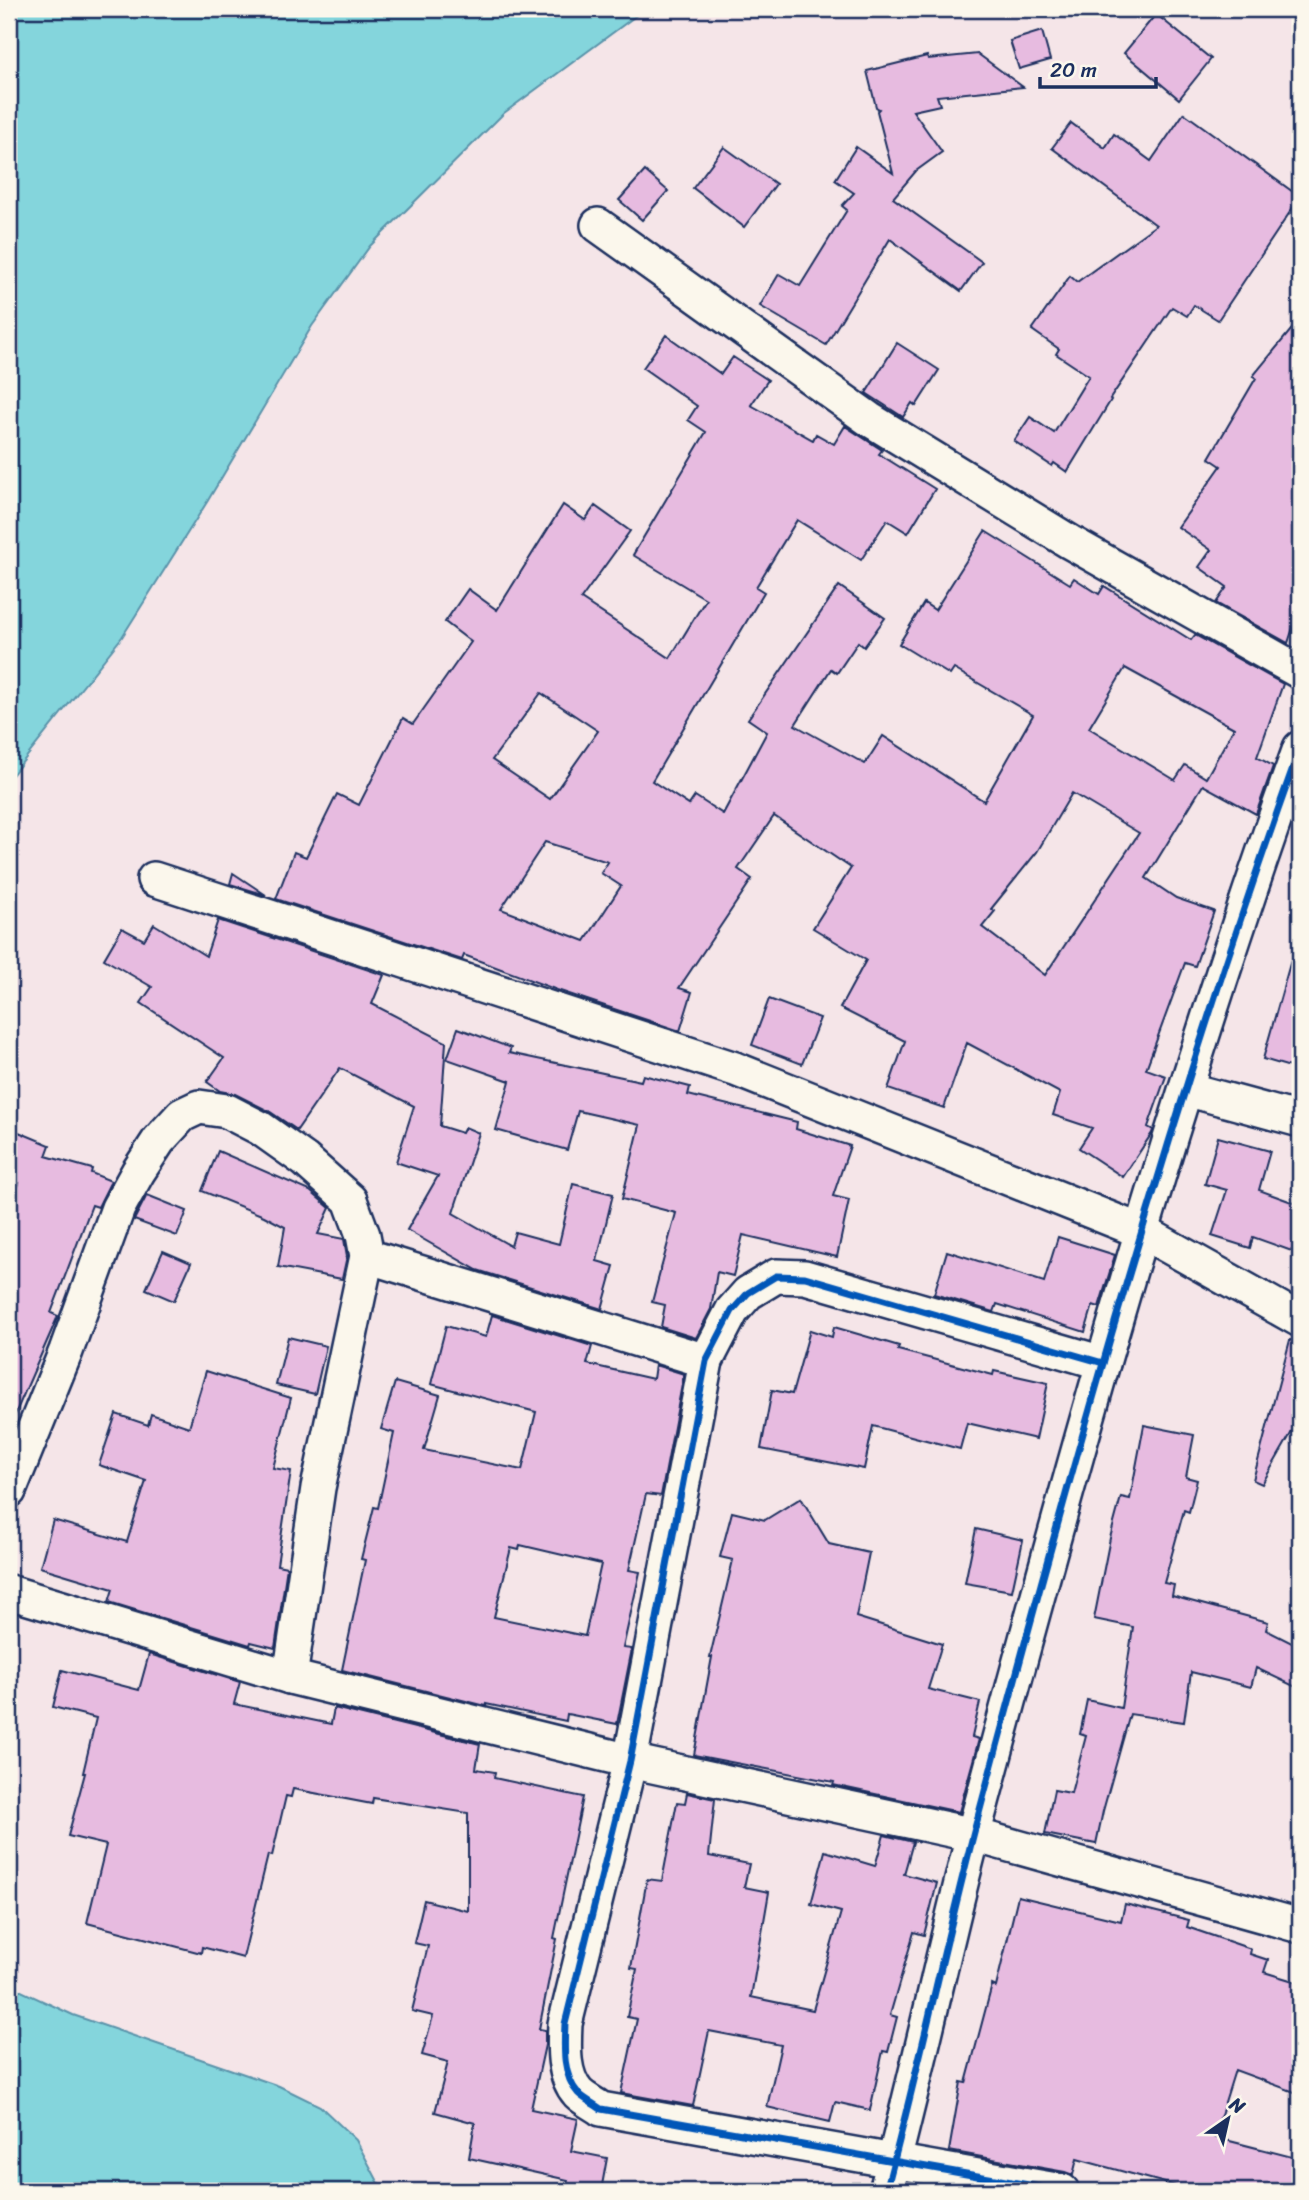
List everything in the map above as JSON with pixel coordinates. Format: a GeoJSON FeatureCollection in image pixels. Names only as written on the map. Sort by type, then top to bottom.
{"type":"FeatureCollection","features":[{"type":"Feature","properties":{"kind":"street"},"geometry":{"type":"LineString","coordinates":[[598,225],[869,419],[1070,542],[1300,672]]}},
{"type":"Feature","properties":{"kind":"street"},"geometry":{"type":"LineString","coordinates":[[890,2177],[974,1835],[1103,1363],[1247,895],[1300,748]]}},
{"type":"Feature","properties":{"kind":"street"},"geometry":{"type":"LineString","coordinates":[[154,879],[735,1069],[1143,1232],[1300,1320]]}},
{"type":"Feature","properties":{"kind":"street"},"geometry":{"type":"LineString","coordinates":[[1186,1088],[1300,1120]]}},
{"type":"Feature","properties":{"kind":"street"},"geometry":{"type":"LineString","coordinates":[[9,1491],[66,1351],[118,1208],[159,1140],[182,1115],[199,1107],[227,1111],[260,1128],[305,1160],[350,1200],[363,1235],[367,1256],[318,1488],[290,1677]]}},
{"type":"Feature","properties":{"kind":"street"},"geometry":{"type":"LineString","coordinates":[[367,1256],[706,1361]]}},
{"type":"Feature","properties":{"kind":"street"},"geometry":{"type":"LineString","coordinates":[[1062,2191],[890,2177],[601,2109],[578,2092],[567,2071],[565,2024],[630,1761],[706,1361],[732,1311],[748,1293],[776,1276],[805,1277],[1103,1363]]}},
{"type":"Feature","properties":{"kind":"street"},"geometry":{"type":"LineString","coordinates":[[9,1592],[290,1677],[630,1761],[974,1835],[1300,1926]]}},
{"type":"Feature","properties":{"kind":"water"},"geometry":{"type":"Polygon","coordinates":[[[9,9],[645,9],[504,113],[370,246],[312,326],[207,502],[122,637],[9,779],[9,9]]]}},
{"type":"Feature","properties":{"kind":"water"},"geometry":{"type":"Polygon","coordinates":[[[9,1980],[21,1991],[73,2015],[279,2086],[320,2106],[356,2140],[383,2191],[9,2191],[9,1980]]]}},
{"type":"Feature","properties":{"kind":"building"},"geometry":{"type":"Polygon","coordinates":[[[1156,14],[1211,59],[1179,99],[1124,53],[1156,14]]]}},
{"type":"Feature","properties":{"kind":"building"},"geometry":{"type":"Polygon","coordinates":[[[1042,31],[1050,60],[1019,69],[1010,41],[1042,31]]]}},
{"type":"Feature","properties":{"kind":"building"},"geometry":{"type":"Polygon","coordinates":[[[978,54],[1023,87],[937,96],[940,105],[913,111],[942,152],[916,171],[893,198],[982,262],[961,291],[890,239],[826,345],[760,306],[779,274],[800,286],[847,210],[842,206],[854,193],[835,180],[856,147],[893,173],[877,111],[879,109],[876,107],[867,71],[927,56],[928,59],[978,54]]]}},
{"type":"Feature","properties":{"kind":"building"},"geometry":{"type":"Polygon","coordinates":[[[1184,113],[1300,197],[1218,320],[1194,305],[1187,316],[1172,307],[1110,399],[1067,472],[1054,463],[1052,466],[1014,441],[1030,417],[1054,433],[1089,376],[1056,354],[1059,349],[1032,330],[1070,276],[1077,282],[1156,225],[1052,148],[1071,123],[1105,148],[1114,134],[1151,161],[1184,113]]]}},
{"type":"Feature","properties":{"kind":"building"},"geometry":{"type":"Polygon","coordinates":[[[724,147],[776,184],[744,227],[693,188],[724,147]]]}},
{"type":"Feature","properties":{"kind":"building"},"geometry":{"type":"Polygon","coordinates":[[[645,171],[668,191],[642,220],[619,200],[645,171]]]}},
{"type":"Feature","properties":{"kind":"building"},"geometry":{"type":"Polygon","coordinates":[[[1300,319],[1300,607],[1288,643],[1216,603],[1227,587],[1199,567],[1211,550],[1178,527],[1221,466],[1209,458],[1256,378],[1253,376],[1300,319]]]}},
{"type":"Feature","properties":{"kind":"building"},"geometry":{"type":"Polygon","coordinates":[[[666,335],[721,374],[733,357],[768,380],[751,405],[813,440],[816,434],[834,444],[845,426],[882,450],[879,454],[935,489],[908,533],[887,520],[861,560],[797,520],[756,587],[764,592],[652,781],[689,805],[695,796],[723,814],[767,732],[748,719],[839,586],[885,618],[864,647],[858,642],[837,673],[831,669],[795,725],[865,764],[883,736],[984,801],[1033,715],[954,669],[950,675],[899,644],[924,603],[935,610],[985,531],[1070,584],[1074,578],[1099,594],[1104,586],[1191,640],[1195,635],[1283,684],[1257,757],[1273,766],[1256,814],[1203,785],[1146,878],[1176,898],[1214,911],[1195,966],[1185,963],[1146,1069],[1166,1076],[1148,1127],[1153,1130],[1152,1133],[1123,1177],[1079,1148],[1092,1128],[1053,1115],[1060,1093],[967,1043],[944,1108],[888,1089],[905,1041],[840,1008],[866,960],[813,928],[851,868],[774,816],[738,869],[752,879],[679,988],[692,992],[680,1031],[557,990],[464,955],[462,960],[276,899],[294,852],[306,857],[337,794],[359,805],[403,718],[413,724],[471,642],[445,622],[468,589],[497,610],[563,505],[585,520],[595,506],[630,531],[581,599],[670,658],[706,599],[633,555],[706,432],[688,420],[697,406],[643,368],[666,335]],[[1125,668],[1089,728],[1175,780],[1185,765],[1206,778],[1234,728],[1125,668]],[[541,693],[492,760],[550,799],[598,731],[541,693]],[[1072,793],[1037,852],[991,909],[995,911],[982,927],[1045,975],[1139,833],[1072,793]],[[545,842],[501,909],[585,941],[621,886],[601,873],[608,862],[545,842]]]}},
{"type":"Feature","properties":{"kind":"building"},"geometry":{"type":"Polygon","coordinates":[[[897,343],[939,370],[916,406],[912,403],[903,417],[866,393],[897,343]]]}},
{"type":"Feature","properties":{"kind":"building"},"geometry":{"type":"Polygon","coordinates":[[[233,873],[266,895],[230,884],[233,873]]]}},
{"type":"Feature","properties":{"kind":"building"},"geometry":{"type":"Polygon","coordinates":[[[218,920],[384,975],[372,1004],[446,1042],[440,1126],[462,1133],[465,1127],[479,1133],[453,1213],[511,1246],[515,1232],[559,1244],[573,1184],[613,1194],[597,1261],[614,1266],[602,1309],[477,1270],[407,1230],[438,1176],[396,1162],[414,1106],[340,1068],[297,1130],[269,1111],[235,1094],[220,1091],[207,1082],[224,1058],[141,1003],[152,987],[104,959],[122,928],[144,940],[154,924],[206,956],[218,920]]]}},
{"type":"Feature","properties":{"kind":"building"},"geometry":{"type":"Polygon","coordinates":[[[1291,960],[1300,961],[1300,1070],[1263,1059],[1291,960]]]}},
{"type":"Feature","properties":{"kind":"building"},"geometry":{"type":"Polygon","coordinates":[[[769,999],[820,1018],[802,1064],[752,1045],[769,999]]]}},
{"type":"Feature","properties":{"kind":"building"},"geometry":{"type":"Polygon","coordinates":[[[458,1028],[511,1048],[509,1053],[641,1081],[643,1075],[690,1087],[688,1095],[797,1122],[796,1129],[850,1146],[833,1196],[849,1200],[837,1257],[743,1235],[733,1276],[717,1272],[711,1309],[696,1338],[661,1327],[665,1305],[652,1302],[676,1213],[622,1199],[640,1125],[578,1111],[567,1150],[496,1130],[510,1081],[447,1059],[458,1028]]]}},
{"type":"Feature","properties":{"kind":"building"},"geometry":{"type":"Polygon","coordinates":[[[9,1128],[50,1145],[46,1156],[92,1169],[91,1173],[111,1181],[98,1207],[92,1205],[51,1313],[58,1316],[9,1428],[9,1211],[19,1183],[9,1179],[9,1128]]]}},
{"type":"Feature","properties":{"kind":"building"},"geometry":{"type":"Polygon","coordinates":[[[1218,1137],[1270,1151],[1259,1190],[1300,1205],[1300,1254],[1253,1237],[1250,1248],[1212,1236],[1227,1190],[1205,1184],[1218,1137]]]}},
{"type":"Feature","properties":{"kind":"building"},"geometry":{"type":"Polygon","coordinates":[[[218,1151],[310,1191],[330,1208],[318,1234],[344,1239],[347,1256],[342,1279],[278,1267],[285,1227],[202,1191],[218,1151]]]}},
{"type":"Feature","properties":{"kind":"building"},"geometry":{"type":"Polygon","coordinates":[[[147,1195],[187,1211],[177,1236],[134,1220],[147,1195]]]}},
{"type":"Feature","properties":{"kind":"building"},"geometry":{"type":"Polygon","coordinates":[[[1058,1237],[1115,1255],[1099,1307],[1093,1305],[1085,1332],[997,1304],[994,1312],[934,1294],[947,1251],[1044,1282],[1058,1237]]]}},
{"type":"Feature","properties":{"kind":"building"},"geometry":{"type":"Polygon","coordinates":[[[163,1251],[191,1263],[174,1301],[146,1289],[163,1251]]]}},
{"type":"Feature","properties":{"kind":"building"},"geometry":{"type":"Polygon","coordinates":[[[492,1315],[592,1346],[587,1364],[653,1379],[655,1365],[684,1374],[661,1496],[646,1494],[629,1570],[640,1572],[623,1648],[632,1649],[617,1724],[567,1714],[566,1721],[486,1706],[342,1670],[365,1560],[361,1559],[374,1507],[378,1508],[394,1433],[381,1429],[395,1382],[440,1395],[424,1450],[522,1470],[536,1412],[431,1384],[446,1326],[486,1337],[492,1315]],[[520,1545],[519,1550],[511,1548],[494,1617],[585,1636],[601,1564],[520,1545]]]}},
{"type":"Feature","properties":{"kind":"building"},"geometry":{"type":"Polygon","coordinates":[[[834,1327],[899,1346],[898,1350],[993,1375],[994,1371],[1048,1383],[1036,1439],[967,1423],[960,1449],[873,1426],[864,1469],[761,1449],[772,1390],[792,1394],[810,1330],[832,1337],[834,1327]]]}},
{"type":"Feature","properties":{"kind":"building"},"geometry":{"type":"Polygon","coordinates":[[[288,1337],[326,1346],[315,1394],[276,1385],[288,1337]]]}},
{"type":"Feature","properties":{"kind":"building"},"geometry":{"type":"Polygon","coordinates":[[[1290,1340],[1300,1341],[1300,1418],[1262,1484],[1253,1480],[1290,1340]]]}},
{"type":"Feature","properties":{"kind":"building"},"geometry":{"type":"Polygon","coordinates":[[[206,1371],[291,1398],[273,1468],[291,1471],[277,1565],[287,1567],[275,1648],[251,1642],[250,1645],[109,1602],[113,1589],[40,1567],[53,1520],[127,1542],[146,1481],[99,1465],[116,1414],[148,1425],[151,1414],[189,1427],[206,1371]]]}},
{"type":"Feature","properties":{"kind":"building"},"geometry":{"type":"Polygon","coordinates":[[[1144,1425],[1194,1435],[1186,1477],[1197,1480],[1189,1512],[1184,1510],[1164,1583],[1174,1585],[1172,1596],[1268,1622],[1266,1630],[1300,1647],[1300,1689],[1256,1668],[1251,1687],[1191,1672],[1184,1722],[1130,1714],[1096,1844],[1045,1834],[1054,1790],[1071,1793],[1086,1736],[1080,1734],[1087,1700],[1121,1708],[1133,1627],[1094,1619],[1121,1497],[1130,1499],[1144,1425]]]}},
{"type":"Feature","properties":{"kind":"building"},"geometry":{"type":"Polygon","coordinates":[[[801,1498],[829,1544],[869,1553],[856,1617],[942,1644],[928,1689],[980,1702],[972,1737],[979,1739],[959,1812],[833,1785],[834,1782],[694,1755],[710,1657],[733,1560],[720,1557],[732,1512],[765,1520],[801,1498]]]}},
{"type":"Feature","properties":{"kind":"building"},"geometry":{"type":"Polygon","coordinates":[[[976,1529],[1023,1540],[1012,1591],[965,1583],[976,1529]]]}},
{"type":"Feature","properties":{"kind":"building"},"geometry":{"type":"Polygon","coordinates":[[[149,1654],[240,1682],[234,1704],[331,1724],[334,1708],[480,1744],[476,1769],[495,1772],[494,1778],[583,1797],[554,1938],[557,1939],[539,2029],[545,2030],[545,2045],[531,2109],[578,2119],[571,2151],[607,2158],[601,2191],[566,2191],[568,2180],[469,2158],[475,2123],[435,2112],[448,2062],[422,2055],[433,2016],[412,2011],[428,1946],[414,1943],[424,1900],[468,1911],[468,1813],[373,1798],[372,1804],[293,1789],[291,1797],[286,1796],[272,1856],[268,1855],[243,1958],[202,1947],[201,1953],[87,1923],[106,1845],[68,1836],[96,1718],[53,1707],[62,1670],[139,1690],[149,1654]]]}},
{"type":"Feature","properties":{"kind":"building"},"geometry":{"type":"Polygon","coordinates":[[[687,1793],[715,1799],[709,1856],[749,1864],[744,1887],[769,1892],[751,1997],[813,2010],[841,1912],[811,1904],[825,1851],[875,1866],[884,1835],[913,1842],[904,1874],[937,1883],[924,1935],[914,1932],[890,2015],[897,2017],[888,2052],[883,2051],[870,2110],[835,2102],[830,2122],[767,2107],[781,2045],[709,2031],[693,2106],[621,2093],[637,2019],[627,2017],[637,1969],[631,1968],[647,1879],[662,1881],[677,1802],[685,1803],[687,1793]]]}},
{"type":"Feature","properties":{"kind":"building"},"geometry":{"type":"Polygon","coordinates":[[[1018,1896],[1121,1921],[1125,1904],[1189,1920],[1187,1927],[1251,1949],[1250,1954],[1268,1960],[1264,1972],[1300,1983],[1300,2094],[1235,2070],[1214,2137],[1300,2159],[1300,2191],[1175,2191],[1176,2186],[1077,2159],[1073,2175],[949,2151],[961,2082],[966,2083],[992,1985],[996,1987],[1018,1896]]]}},
{"type":"Feature","properties":{"kind":"cycle path"},"geometry":{"type":"LineString","coordinates":[[886,2191],[974,1832],[1125,1287],[1209,1016],[1300,748]]}},
{"type":"Feature","properties":{"kind":"cycle path"},"geometry":{"type":"LineString","coordinates":[[1062,2191],[601,2109],[578,2093],[573,2086],[565,2060],[564,2042],[565,2024],[630,1761],[706,1361],[732,1311],[748,1293],[776,1276],[805,1277],[1103,1363]]}}]}
